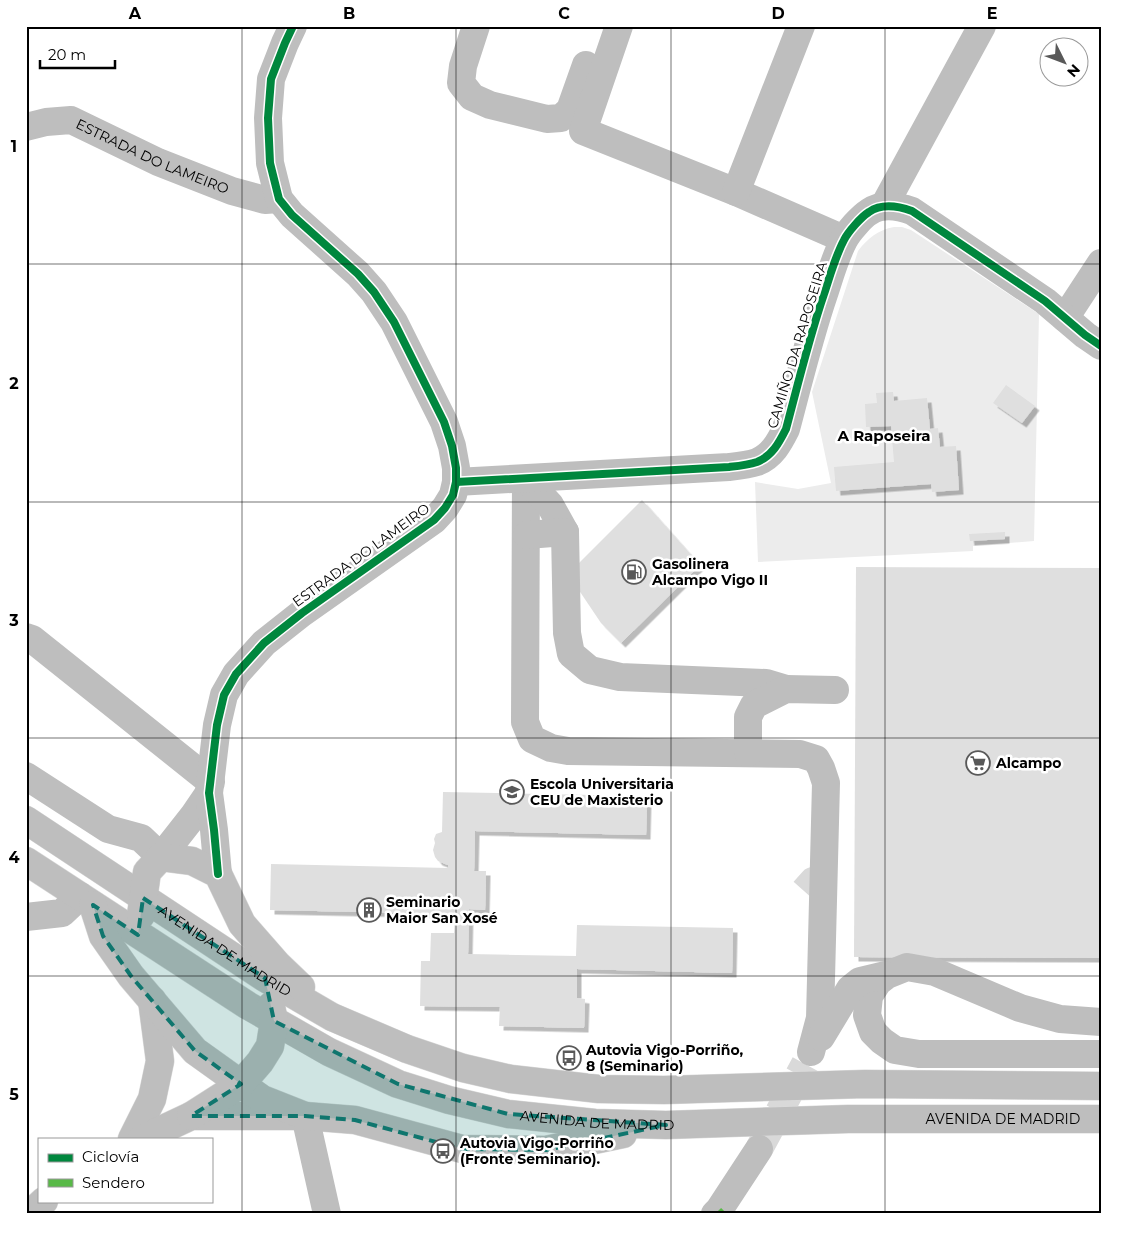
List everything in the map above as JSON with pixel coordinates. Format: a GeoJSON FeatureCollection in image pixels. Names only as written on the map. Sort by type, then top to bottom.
{"type":"FeatureCollection","features":[{"type":"Feature","properties":{"kind":"main road","name":"ESTRADA DO LAMEIRO"},"geometry":{"type":"LineString","coordinates":[[218,874],[210,787],[217,724],[224,695],[236,674],[264,643],[302,613],[434,520],[453,495],[456,482],[456,468],[452,446],[444,422],[394,322],[374,292],[358,274],[292,215],[279,198],[270,163],[268,118],[272,79],[293,26]]}},
{"type":"Feature","properties":{"kind":"main road"},"geometry":{"type":"LineString","coordinates":[[476,26],[463,66],[461,83],[472,97],[490,105],[547,119],[561,118],[570,110],[599,26]]}},
{"type":"Feature","properties":{"kind":"main road"},"geometry":{"type":"LineString","coordinates":[[619,26],[583,130],[736,192],[844,239]]}},
{"type":"Feature","properties":{"kind":"main road"},"geometry":{"type":"LineString","coordinates":[[736,192],[801,26]]}},
{"type":"Feature","properties":{"kind":"main road"},"geometry":{"type":"LineString","coordinates":[[982,26],[884,206],[900,206],[912,211],[1045,301],[1101,346]]}},
{"type":"Feature","properties":{"kind":"main road","name":"ESTRADA DO LAMEIRO"},"geometry":{"type":"LineString","coordinates":[[26,127],[46,122],[72,120],[158,162],[232,191],[265,200],[279,198]]}},
{"type":"Feature","properties":{"kind":"main road","name":"CAMIÑO DA RAPOSEIRA"},"geometry":{"type":"LineString","coordinates":[[456,482],[729,467],[756,462],[769,455],[778,445],[786,430],[814,324],[832,268],[844,239],[869,211],[884,206]]}},
{"type":"Feature","properties":{"kind":"main road"},"geometry":{"type":"LineString","coordinates":[[1065,318],[1101,263]]}},
{"type":"Feature","properties":{"kind":"main road"},"geometry":{"type":"LineString","coordinates":[[526,478],[550,505],[565,532],[567,632],[571,654],[590,670],[620,677],[766,682],[786,689],[835,690]]}},
{"type":"Feature","properties":{"kind":"main road"},"geometry":{"type":"LineString","coordinates":[[526,478],[525,722],[532,739],[551,748],[568,751],[800,754],[816,759],[821,768],[826,783],[820,1018],[808,1058]]}},
{"type":"Feature","properties":{"kind":"main road"},"geometry":{"type":"LineString","coordinates":[[527,535],[565,532]]}},
{"type":"Feature","properties":{"kind":"main road"},"geometry":{"type":"LineString","coordinates":[[26,637],[32,639],[210,787],[194,815],[147,872],[138,935],[152,1000],[160,1061],[152,1099],[132,1138]]}},
{"type":"Feature","properties":{"kind":"main road"},"geometry":{"type":"LineString","coordinates":[[748,753],[748,717],[754,705],[786,689]]}},
{"type":"Feature","properties":{"kind":"main road"},"geometry":{"type":"LineString","coordinates":[[26,776],[108,828],[141,838],[161,856],[192,860],[218,874],[265,978],[274,1021],[270,1046],[260,1062],[241,1084],[191,1116],[144,1138]]}},
{"type":"Feature","properties":{"kind":"main road","name":"AVENIDA DE MADRID"},"geometry":{"type":"LineString","coordinates":[[26,820],[265,978],[332,1017],[407,1049],[463,1068],[511,1079],[599,1089],[664,1090],[865,1084],[1101,1086]]}},
{"type":"Feature","properties":{"kind":"main road","name":"AVENIDA DE MADRID"},"geometry":{"type":"LineString","coordinates":[[26,861],[274,1021],[329,1052],[398,1084],[449,1100],[508,1114],[595,1123],[666,1125],[848,1119],[1101,1119]]}},
{"type":"Feature","properties":{"kind":"main road"},"geometry":{"type":"LineString","coordinates":[[804,890],[808,1058]]}},
{"type":"Feature","properties":{"kind":"main road"},"geometry":{"type":"LineString","coordinates":[[26,917],[62,913],[87,900],[103,936],[131,976],[195,1051],[262,1099],[305,1116]]}},
{"type":"Feature","properties":{"kind":"main road"},"geometry":{"type":"LineString","coordinates":[[242,924],[277,964],[332,1017]]}},
{"type":"Feature","properties":{"kind":"main road"},"geometry":{"type":"LineString","coordinates":[[822,951],[832,964],[860,981]]}},
{"type":"Feature","properties":{"kind":"main road"},"geometry":{"type":"LineString","coordinates":[[808,1058],[850,989],[860,981],[887,975],[907,967],[935,972],[1020,1008],[1060,1019],[1101,1022]]}},
{"type":"Feature","properties":{"kind":"main road"},"geometry":{"type":"LineString","coordinates":[[887,975],[878,982],[869,996],[867,1015],[873,1032],[895,1050],[919,1054],[1101,1054]]}},
{"type":"Feature","properties":{"kind":"main road"},"geometry":{"type":"LineString","coordinates":[[191,1116],[305,1116],[355,1120],[462,1149],[546,1150],[666,1125]]}},
{"type":"Feature","properties":{"kind":"main road"},"geometry":{"type":"LineString","coordinates":[[305,1116],[326,1214]]}},
{"type":"Feature","properties":{"kind":"main road"},"geometry":{"type":"LineString","coordinates":[[715,1214],[759,1149]]}},
{"type":"Feature","properties":{"kind":"main road"},"geometry":{"type":"LineString","coordinates":[[30,1214],[43,1202]]}},
{"type":"Feature","properties":{"kind":"highlighted area"},"geometry":{"type":"Polygon","coordinates":[[[143,898],[265,978],[274,1021],[398,1084],[508,1114],[666,1125],[546,1150],[462,1149],[355,1120],[305,1116],[191,1116],[241,1084],[195,1051],[131,976],[103,936],[93,905],[138,935],[143,898]]]}},
{"type":"Feature","properties":{"kind":"shaded area"},"geometry":{"type":"Polygon","coordinates":[[[894,227],[911,230],[1039,314],[1034,541],[973,546],[973,551],[758,562],[755,482],[798,489],[831,483],[812,392],[858,251],[874,235],[894,227]]]}},
{"type":"Feature","properties":{"kind":"building"},"geometry":{"type":"Polygon","coordinates":[[[1006,385],[1035,406],[1022,423],[993,403],[1006,385]]]}},
{"type":"Feature","properties":{"kind":"building"},"geometry":{"type":"Polygon","coordinates":[[[893,392],[894,401],[927,398],[930,429],[938,428],[940,447],[956,446],[959,490],[932,492],[931,484],[836,491],[834,467],[894,462],[891,426],[866,427],[865,404],[877,403],[876,393],[893,392]]]}},
{"type":"Feature","properties":{"kind":"building"},"geometry":{"type":"Polygon","coordinates":[[[642,500],[700,565],[621,643],[601,623],[568,574],[642,500]]]}},
{"type":"Feature","properties":{"kind":"building"},"geometry":{"type":"Polygon","coordinates":[[[1005,532],[1005,539],[970,541],[969,534],[1005,532]]]}},
{"type":"Feature","properties":{"kind":"building","name":"Alcampo"},"geometry":{"type":"Polygon","coordinates":[[[856,567],[1101,568],[1101,958],[854,957],[856,567]]]}},
{"type":"Feature","properties":{"kind":"building","name":"Seminario Maior San Xosé"},"geometry":{"type":"Polygon","coordinates":[[[443,792],[647,796],[646,835],[475,831],[474,871],[486,871],[485,910],[469,909],[468,954],[576,956],[577,925],[733,928],[732,973],[577,969],[577,998],[585,999],[584,1028],[499,1026],[500,1007],[420,1006],[421,961],[430,961],[431,933],[454,933],[455,914],[270,910],[271,864],[448,868],[448,865],[438,861],[433,850],[436,834],[442,832],[443,792]]]}},
{"type":"Feature","properties":{"kind":"tunnel"},"geometry":{"type":"LineString","coordinates":[[804,891],[813,881],[840,881]]}},
{"type":"Feature","properties":{"kind":"tunnel"},"geometry":{"type":"LineString","coordinates":[[759,1149],[805,1064]]}},
{"type":"Feature","properties":{"kind":"marked path"},"geometry":{"type":"LineString","coordinates":[[719,1210],[723,1214]]}},
{"type":"Feature","properties":{"kind":"cycle path"},"geometry":{"type":"LineString","coordinates":[[218,874],[209,793],[217,725],[224,695],[236,674],[264,643],[302,613],[434,520],[453,495],[456,482],[456,468],[452,446],[444,422],[394,322],[374,292],[358,274],[292,215],[279,199],[270,163],[268,118],[271,79],[293,26]]}},
{"type":"Feature","properties":{"kind":"cycle path"},"geometry":{"type":"LineString","coordinates":[[456,482],[729,467],[757,462],[767,456],[781,439],[786,429],[813,327],[841,246],[848,233],[859,221],[869,212],[879,207],[896,207],[912,211],[1045,301],[1101,346]]}},
{"type":"Feature","properties":{"kind":"place","name":"Gasolinera Alcampo Vigo II"},"geometry":{"type":"Point","coordinates":[634,572]}},
{"type":"Feature","properties":{"kind":"place","name":"Alcampo"},"geometry":{"type":"Point","coordinates":[978,763]}},
{"type":"Feature","properties":{"kind":"place","name":"Escola Universitaria CEU de Maxisterio"},"geometry":{"type":"Point","coordinates":[512,792]}},
{"type":"Feature","properties":{"kind":"place","name":"Seminario Maior San Xosé"},"geometry":{"type":"Point","coordinates":[369,910]}},
{"type":"Feature","properties":{"kind":"place","name":"Autovia Vigo-Porriño, 8 (Seminario)"},"geometry":{"type":"Point","coordinates":[569,1058]}},
{"type":"Feature","properties":{"kind":"place","name":"Autovia Vigo-Porriño (Fronte Seminario)."},"geometry":{"type":"Point","coordinates":[443,1151]}},
{"type":"Feature","properties":{"kind":"district","name":"A Raposeira"},"geometry":{"type":"Point","coordinates":[884,435]}}]}
